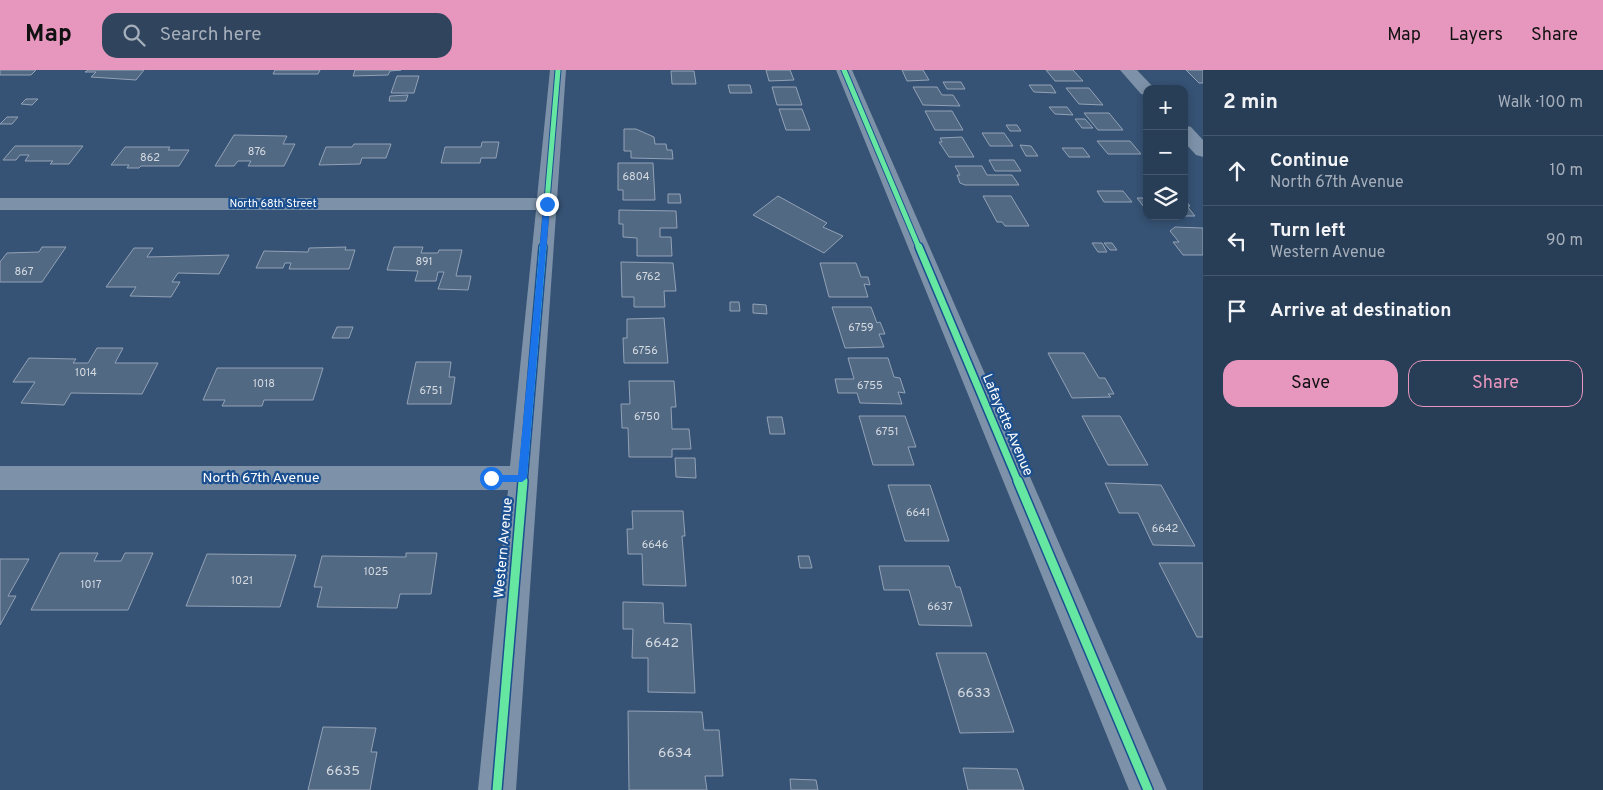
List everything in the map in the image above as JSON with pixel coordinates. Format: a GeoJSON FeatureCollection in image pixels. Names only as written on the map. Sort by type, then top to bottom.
{"type":"FeatureCollection","features":[{"type":"Feature","properties":{"kind":"street","name":"Western Avenue"},"geometry":{"type":"LineString","coordinates":[[497,790],[558,70]]}},
{"type":"Feature","properties":{"kind":"street","name":"Lafayette Avenue"},"geometry":{"type":"LineString","coordinates":[[844,70],[1148,790]]}},
{"type":"Feature","properties":{"kind":"street"},"geometry":{"type":"LineString","coordinates":[[1128,70],[1143,86]]}},
{"type":"Feature","properties":{"kind":"street"},"geometry":{"type":"LineString","coordinates":[[1188,134],[1203,151]]}},
{"type":"Feature","properties":{"kind":"street","name":"North 68th Street"},"geometry":{"type":"LineString","coordinates":[[0,204],[547,204]]}},
{"type":"Feature","properties":{"kind":"street","name":"North 67th Avenue"},"geometry":{"type":"LineString","coordinates":[[0,478],[522,478]]}},
{"type":"Feature","properties":{"kind":"building"},"geometry":{"type":"Polygon","coordinates":[[[0,70],[36,70],[31,75],[0,75],[0,70]]]}},
{"type":"Feature","properties":{"kind":"building"},"geometry":{"type":"Polygon","coordinates":[[[88,70],[144,70],[136,80],[91,77],[96,72],[85,72],[88,70]]]}},
{"type":"Feature","properties":{"kind":"building"},"geometry":{"type":"Polygon","coordinates":[[[275,70],[320,70],[318,74],[273,74],[275,70]]]}},
{"type":"Feature","properties":{"kind":"building"},"geometry":{"type":"Polygon","coordinates":[[[355,70],[401,70],[390,71],[388,75],[353,76],[355,70]]]}},
{"type":"Feature","properties":{"kind":"building"},"geometry":{"type":"Polygon","coordinates":[[[766,70],[790,70],[794,80],[769,81],[766,70]]]}},
{"type":"Feature","properties":{"kind":"building"},"geometry":{"type":"Polygon","coordinates":[[[902,70],[923,70],[929,80],[907,81],[902,70]]]}},
{"type":"Feature","properties":{"kind":"building"},"geometry":{"type":"Polygon","coordinates":[[[1046,70],[1073,70],[1083,81],[1055,81],[1046,70]]]}},
{"type":"Feature","properties":{"kind":"building"},"geometry":{"type":"Polygon","coordinates":[[[1186,70],[1203,70],[1203,83],[1199,83],[1186,70]]]}},
{"type":"Feature","properties":{"kind":"building"},"geometry":{"type":"Polygon","coordinates":[[[671,71],[694,71],[696,84],[672,84],[671,71]]]}},
{"type":"Feature","properties":{"kind":"building"},"geometry":{"type":"Polygon","coordinates":[[[397,76],[419,76],[414,93],[391,93],[397,76]]]}},
{"type":"Feature","properties":{"kind":"building"},"geometry":{"type":"Polygon","coordinates":[[[943,82],[961,82],[965,89],[947,89],[943,82]]]}},
{"type":"Feature","properties":{"kind":"building"},"geometry":{"type":"Polygon","coordinates":[[[728,85],[750,85],[752,93],[730,93],[728,85]]]}},
{"type":"Feature","properties":{"kind":"building"},"geometry":{"type":"Polygon","coordinates":[[[1029,85],[1051,85],[1056,93],[1034,92],[1029,85]]]}},
{"type":"Feature","properties":{"kind":"building"},"geometry":{"type":"Polygon","coordinates":[[[772,87],[796,87],[802,105],[777,105],[772,87]]]}},
{"type":"Feature","properties":{"kind":"building"},"geometry":{"type":"Polygon","coordinates":[[[913,87],[937,87],[942,95],[953,95],[960,106],[923,105],[913,87]]]}},
{"type":"Feature","properties":{"kind":"building"},"geometry":{"type":"Polygon","coordinates":[[[1066,88],[1089,88],[1103,105],[1079,104],[1066,88]]]}},
{"type":"Feature","properties":{"kind":"building"},"geometry":{"type":"Polygon","coordinates":[[[408,95],[406,101],[389,101],[390,96],[408,95]]]}},
{"type":"Feature","properties":{"kind":"building"},"geometry":{"type":"Polygon","coordinates":[[[26,99],[38,99],[32,105],[21,104],[26,99]]]}},
{"type":"Feature","properties":{"kind":"building"},"geometry":{"type":"Polygon","coordinates":[[[1049,107],[1067,107],[1073,115],[1055,114],[1049,107]]]}},
{"type":"Feature","properties":{"kind":"building"},"geometry":{"type":"Polygon","coordinates":[[[779,109],[802,109],[810,130],[786,130],[779,109]]]}},
{"type":"Feature","properties":{"kind":"building"},"geometry":{"type":"Polygon","coordinates":[[[925,111],[952,111],[963,130],[935,130],[925,111]]]}},
{"type":"Feature","properties":{"kind":"building"},"geometry":{"type":"Polygon","coordinates":[[[1084,113],[1109,113],[1123,130],[1098,130],[1084,113]]]}},
{"type":"Feature","properties":{"kind":"building"},"geometry":{"type":"Polygon","coordinates":[[[7,117],[18,117],[12,124],[0,124],[7,117]]]}},
{"type":"Feature","properties":{"kind":"building"},"geometry":{"type":"Polygon","coordinates":[[[1075,119],[1085,119],[1093,128],[1082,128],[1075,119]]]}},
{"type":"Feature","properties":{"kind":"building"},"geometry":{"type":"Polygon","coordinates":[[[1006,125],[1017,125],[1021,131],[1010,131],[1006,125]]]}},
{"type":"Feature","properties":{"kind":"building"},"geometry":{"type":"Polygon","coordinates":[[[624,129],[636,129],[654,137],[655,144],[666,144],[667,150],[672,150],[673,159],[631,158],[631,151],[624,151],[624,129]]]}},
{"type":"Feature","properties":{"kind":"building"},"geometry":{"type":"Polygon","coordinates":[[[982,133],[1004,133],[1013,146],[990,146],[982,133]]]}},
{"type":"Feature","properties":{"kind":"building"},"geometry":{"type":"Polygon","coordinates":[[[234,135],[287,136],[283,144],[295,144],[284,166],[248,166],[251,161],[238,161],[234,166],[215,166],[234,135]]]}},
{"type":"Feature","properties":{"kind":"building"},"geometry":{"type":"Polygon","coordinates":[[[962,137],[974,157],[949,157],[939,142],[942,142],[940,138],[962,137]]]}},
{"type":"Feature","properties":{"kind":"building"},"geometry":{"type":"Polygon","coordinates":[[[1097,141],[1130,141],[1141,154],[1108,154],[1097,141]]]}},
{"type":"Feature","properties":{"kind":"building"},"geometry":{"type":"Polygon","coordinates":[[[482,142],[499,142],[496,158],[481,158],[480,163],[441,163],[445,147],[481,147],[482,142]]]}},
{"type":"Feature","properties":{"kind":"building"},"geometry":{"type":"Polygon","coordinates":[[[354,144],[391,144],[386,158],[362,158],[360,164],[319,165],[326,147],[352,147],[354,144]]]}},
{"type":"Feature","properties":{"kind":"building"},"geometry":{"type":"Polygon","coordinates":[[[1020,145],[1031,146],[1038,156],[1026,156],[1020,145]]]}},
{"type":"Feature","properties":{"kind":"building"},"geometry":{"type":"Polygon","coordinates":[[[15,146],[83,146],[69,164],[50,164],[53,161],[25,161],[29,155],[20,155],[16,160],[3,160],[15,146]]]}},
{"type":"Feature","properties":{"kind":"building"},"geometry":{"type":"Polygon","coordinates":[[[125,147],[170,147],[168,150],[189,150],[179,166],[127,168],[129,165],[111,165],[125,147]]]}},
{"type":"Feature","properties":{"kind":"building"},"geometry":{"type":"Polygon","coordinates":[[[1062,148],[1083,148],[1090,157],[1069,157],[1062,148]]]}},
{"type":"Feature","properties":{"kind":"building"},"geometry":{"type":"Polygon","coordinates":[[[989,160],[1014,160],[1021,171],[995,171],[989,160]]]}},
{"type":"Feature","properties":{"kind":"building"},"geometry":{"type":"Polygon","coordinates":[[[618,163],[653,163],[655,200],[623,200],[623,190],[618,190],[618,163]]]}},
{"type":"Feature","properties":{"kind":"building"},"geometry":{"type":"Polygon","coordinates":[[[955,166],[982,166],[987,175],[1012,175],[1019,185],[965,185],[960,183],[957,175],[960,175],[955,166]]]}},
{"type":"Feature","properties":{"kind":"building"},"geometry":{"type":"Polygon","coordinates":[[[1097,191],[1123,191],[1132,202],[1104,202],[1097,191]]]}},
{"type":"Feature","properties":{"kind":"building"},"geometry":{"type":"Polygon","coordinates":[[[668,194],[680,194],[681,203],[668,203],[668,194]]]}},
{"type":"Feature","properties":{"kind":"building"},"geometry":{"type":"Polygon","coordinates":[[[778,196],[827,223],[823,227],[843,236],[824,253],[753,215],[778,196]]]}},
{"type":"Feature","properties":{"kind":"building"},"geometry":{"type":"Polygon","coordinates":[[[983,196],[1011,196],[1029,226],[1005,226],[1002,222],[997,222],[983,196]]]}},
{"type":"Feature","properties":{"kind":"building"},"geometry":{"type":"Polygon","coordinates":[[[1137,198],[1143,198],[1143,206],[1137,198]]]}},
{"type":"Feature","properties":{"kind":"building"},"geometry":{"type":"Polygon","coordinates":[[[1188,207],[1195,216],[1188,216],[1188,207]]]}},
{"type":"Feature","properties":{"kind":"building"},"geometry":{"type":"Polygon","coordinates":[[[619,210],[676,211],[677,228],[660,228],[660,237],[671,237],[672,256],[637,256],[637,238],[623,237],[623,224],[619,224],[619,210]]]}},
{"type":"Feature","properties":{"kind":"building"},"geometry":{"type":"Polygon","coordinates":[[[1175,227],[1203,228],[1203,255],[1183,255],[1173,242],[1179,242],[1170,231],[1175,227]]]}},
{"type":"Feature","properties":{"kind":"building"},"geometry":{"type":"Polygon","coordinates":[[[1092,243],[1102,243],[1107,252],[1098,252],[1092,243]]]}},
{"type":"Feature","properties":{"kind":"building"},"geometry":{"type":"Polygon","coordinates":[[[1104,243],[1112,243],[1117,250],[1110,250],[1104,243]]]}},
{"type":"Feature","properties":{"kind":"building"},"geometry":{"type":"Polygon","coordinates":[[[42,247],[66,247],[42,282],[0,282],[0,262],[7,253],[39,252],[42,247]]]}},
{"type":"Feature","properties":{"kind":"building"},"geometry":{"type":"Polygon","coordinates":[[[346,247],[345,250],[355,250],[349,269],[289,269],[291,263],[285,263],[283,268],[256,268],[264,251],[308,252],[309,248],[346,247]]]}},
{"type":"Feature","properties":{"kind":"building"},"geometry":{"type":"Polygon","coordinates":[[[394,247],[423,247],[421,253],[438,253],[439,250],[462,250],[456,276],[471,276],[468,290],[438,289],[444,272],[438,272],[436,281],[415,281],[418,271],[387,270],[394,247]]]}},
{"type":"Feature","properties":{"kind":"building"},"geometry":{"type":"Polygon","coordinates":[[[134,248],[153,248],[147,257],[229,255],[219,274],[178,273],[172,282],[180,282],[171,297],[130,296],[136,287],[106,287],[134,248]]]}},
{"type":"Feature","properties":{"kind":"building"},"geometry":{"type":"Polygon","coordinates":[[[621,262],[673,263],[676,291],[664,291],[665,307],[634,307],[634,297],[622,297],[621,262]]]}},
{"type":"Feature","properties":{"kind":"building"},"geometry":{"type":"Polygon","coordinates":[[[820,263],[856,263],[861,277],[868,277],[870,285],[864,284],[868,297],[829,297],[820,263]]]}},
{"type":"Feature","properties":{"kind":"building"},"geometry":{"type":"Polygon","coordinates":[[[730,302],[739,302],[740,311],[730,311],[730,302]]]}},
{"type":"Feature","properties":{"kind":"building"},"geometry":{"type":"Polygon","coordinates":[[[753,304],[766,305],[767,314],[753,313],[753,304]]]}},
{"type":"Feature","properties":{"kind":"building"},"geometry":{"type":"Polygon","coordinates":[[[832,307],[871,307],[877,323],[880,322],[885,334],[879,334],[884,347],[845,348],[832,307]]]}},
{"type":"Feature","properties":{"kind":"building"},"geometry":{"type":"Polygon","coordinates":[[[664,318],[668,363],[624,363],[623,338],[627,338],[627,319],[664,318]]]}},
{"type":"Feature","properties":{"kind":"building"},"geometry":{"type":"Polygon","coordinates":[[[337,327],[353,327],[349,338],[332,338],[337,327]]]}},
{"type":"Feature","properties":{"kind":"building"},"geometry":{"type":"Polygon","coordinates":[[[97,348],[123,348],[115,363],[158,363],[142,394],[71,393],[64,405],[21,403],[35,382],[13,382],[29,358],[76,359],[73,363],[88,363],[97,348]]]}},
{"type":"Feature","properties":{"kind":"building"},"geometry":{"type":"Polygon","coordinates":[[[1048,353],[1084,353],[1099,378],[1105,378],[1114,394],[1108,394],[1111,397],[1072,398],[1048,353]]]}},
{"type":"Feature","properties":{"kind":"building"},"geometry":{"type":"Polygon","coordinates":[[[848,358],[888,358],[894,377],[900,378],[905,393],[898,392],[902,404],[860,403],[857,393],[838,393],[835,379],[854,379],[848,358]]]}},
{"type":"Feature","properties":{"kind":"building"},"geometry":{"type":"Polygon","coordinates":[[[416,362],[451,362],[449,377],[455,377],[451,404],[407,404],[416,362]]]}},
{"type":"Feature","properties":{"kind":"building"},"geometry":{"type":"Polygon","coordinates":[[[217,368],[323,368],[313,400],[264,400],[262,406],[222,406],[225,400],[203,400],[217,368]]]}},
{"type":"Feature","properties":{"kind":"building"},"geometry":{"type":"Polygon","coordinates":[[[629,381],[674,381],[676,407],[671,407],[672,429],[689,429],[691,449],[672,449],[672,457],[629,457],[628,428],[622,428],[621,404],[630,404],[629,381]]]}},
{"type":"Feature","properties":{"kind":"building"},"geometry":{"type":"Polygon","coordinates":[[[859,416],[905,416],[916,447],[908,447],[914,465],[873,465],[859,416]]]}},
{"type":"Feature","properties":{"kind":"building"},"geometry":{"type":"Polygon","coordinates":[[[1082,416],[1120,416],[1148,465],[1108,465],[1082,416]]]}},
{"type":"Feature","properties":{"kind":"building"},"geometry":{"type":"Polygon","coordinates":[[[767,417],[782,417],[785,434],[770,434],[767,417]]]}},
{"type":"Feature","properties":{"kind":"building"},"geometry":{"type":"Polygon","coordinates":[[[675,458],[695,458],[696,478],[676,477],[675,458]]]}},
{"type":"Feature","properties":{"kind":"building"},"geometry":{"type":"Polygon","coordinates":[[[1105,483],[1161,485],[1195,546],[1153,545],[1138,513],[1119,513],[1105,483]]]}},
{"type":"Feature","properties":{"kind":"building"},"geometry":{"type":"Polygon","coordinates":[[[888,485],[930,485],[949,541],[905,541],[888,485]]]}},
{"type":"Feature","properties":{"kind":"building"},"geometry":{"type":"Polygon","coordinates":[[[632,511],[683,511],[685,536],[682,536],[686,586],[643,585],[642,554],[628,554],[627,529],[633,529],[632,511]]]}},
{"type":"Feature","properties":{"kind":"building"},"geometry":{"type":"Polygon","coordinates":[[[60,553],[98,553],[94,561],[121,561],[125,553],[153,553],[128,610],[31,610],[60,553]]]}},
{"type":"Feature","properties":{"kind":"building"},"geometry":{"type":"Polygon","coordinates":[[[406,553],[437,553],[431,594],[400,594],[397,608],[317,607],[322,587],[314,587],[322,556],[406,557],[406,553]]]}},
{"type":"Feature","properties":{"kind":"building"},"geometry":{"type":"Polygon","coordinates":[[[207,554],[296,555],[280,607],[186,606],[207,554]]]}},
{"type":"Feature","properties":{"kind":"building"},"geometry":{"type":"Polygon","coordinates":[[[798,556],[809,556],[812,568],[800,568],[798,556]]]}},
{"type":"Feature","properties":{"kind":"building"},"geometry":{"type":"Polygon","coordinates":[[[0,559],[29,559],[8,596],[16,596],[0,625],[0,559]]]}},
{"type":"Feature","properties":{"kind":"building"},"geometry":{"type":"Polygon","coordinates":[[[1159,563],[1203,563],[1203,637],[1197,637],[1159,563]]]}},
{"type":"Feature","properties":{"kind":"building"},"geometry":{"type":"Polygon","coordinates":[[[879,566],[949,566],[956,587],[960,587],[972,626],[919,625],[909,590],[884,590],[879,566]]]}},
{"type":"Feature","properties":{"kind":"building"},"geometry":{"type":"Polygon","coordinates":[[[623,602],[663,603],[664,623],[691,624],[695,693],[648,692],[648,658],[632,658],[633,629],[623,629],[623,602]]]}},
{"type":"Feature","properties":{"kind":"building"},"geometry":{"type":"Polygon","coordinates":[[[936,653],[986,653],[1014,732],[960,733],[936,653]]]}},
{"type":"Feature","properties":{"kind":"building"},"geometry":{"type":"Polygon","coordinates":[[[628,711],[702,712],[704,730],[719,730],[723,776],[705,776],[707,790],[629,790],[628,711]]]}},
{"type":"Feature","properties":{"kind":"building"},"geometry":{"type":"Polygon","coordinates":[[[323,727],[376,728],[371,752],[377,752],[370,790],[308,790],[323,727]]]}},
{"type":"Feature","properties":{"kind":"building"},"geometry":{"type":"Polygon","coordinates":[[[963,768],[1017,769],[1024,790],[968,790],[963,768]]]}},
{"type":"Feature","properties":{"kind":"building"},"geometry":{"type":"Polygon","coordinates":[[[790,779],[816,780],[818,790],[791,790],[790,779]]]}},
{"type":"Feature","properties":{"kind":"cycle path"},"geometry":{"type":"LineString","coordinates":[[497,790],[558,70]]}},
{"type":"Feature","properties":{"kind":"cycle path"},"geometry":{"type":"LineString","coordinates":[[844,70],[1148,790]]}},
{"type":"Feature","properties":{"kind":"route"},"geometry":{"type":"LineString","coordinates":[[491,478],[522,478],[547,204]]}}]}
